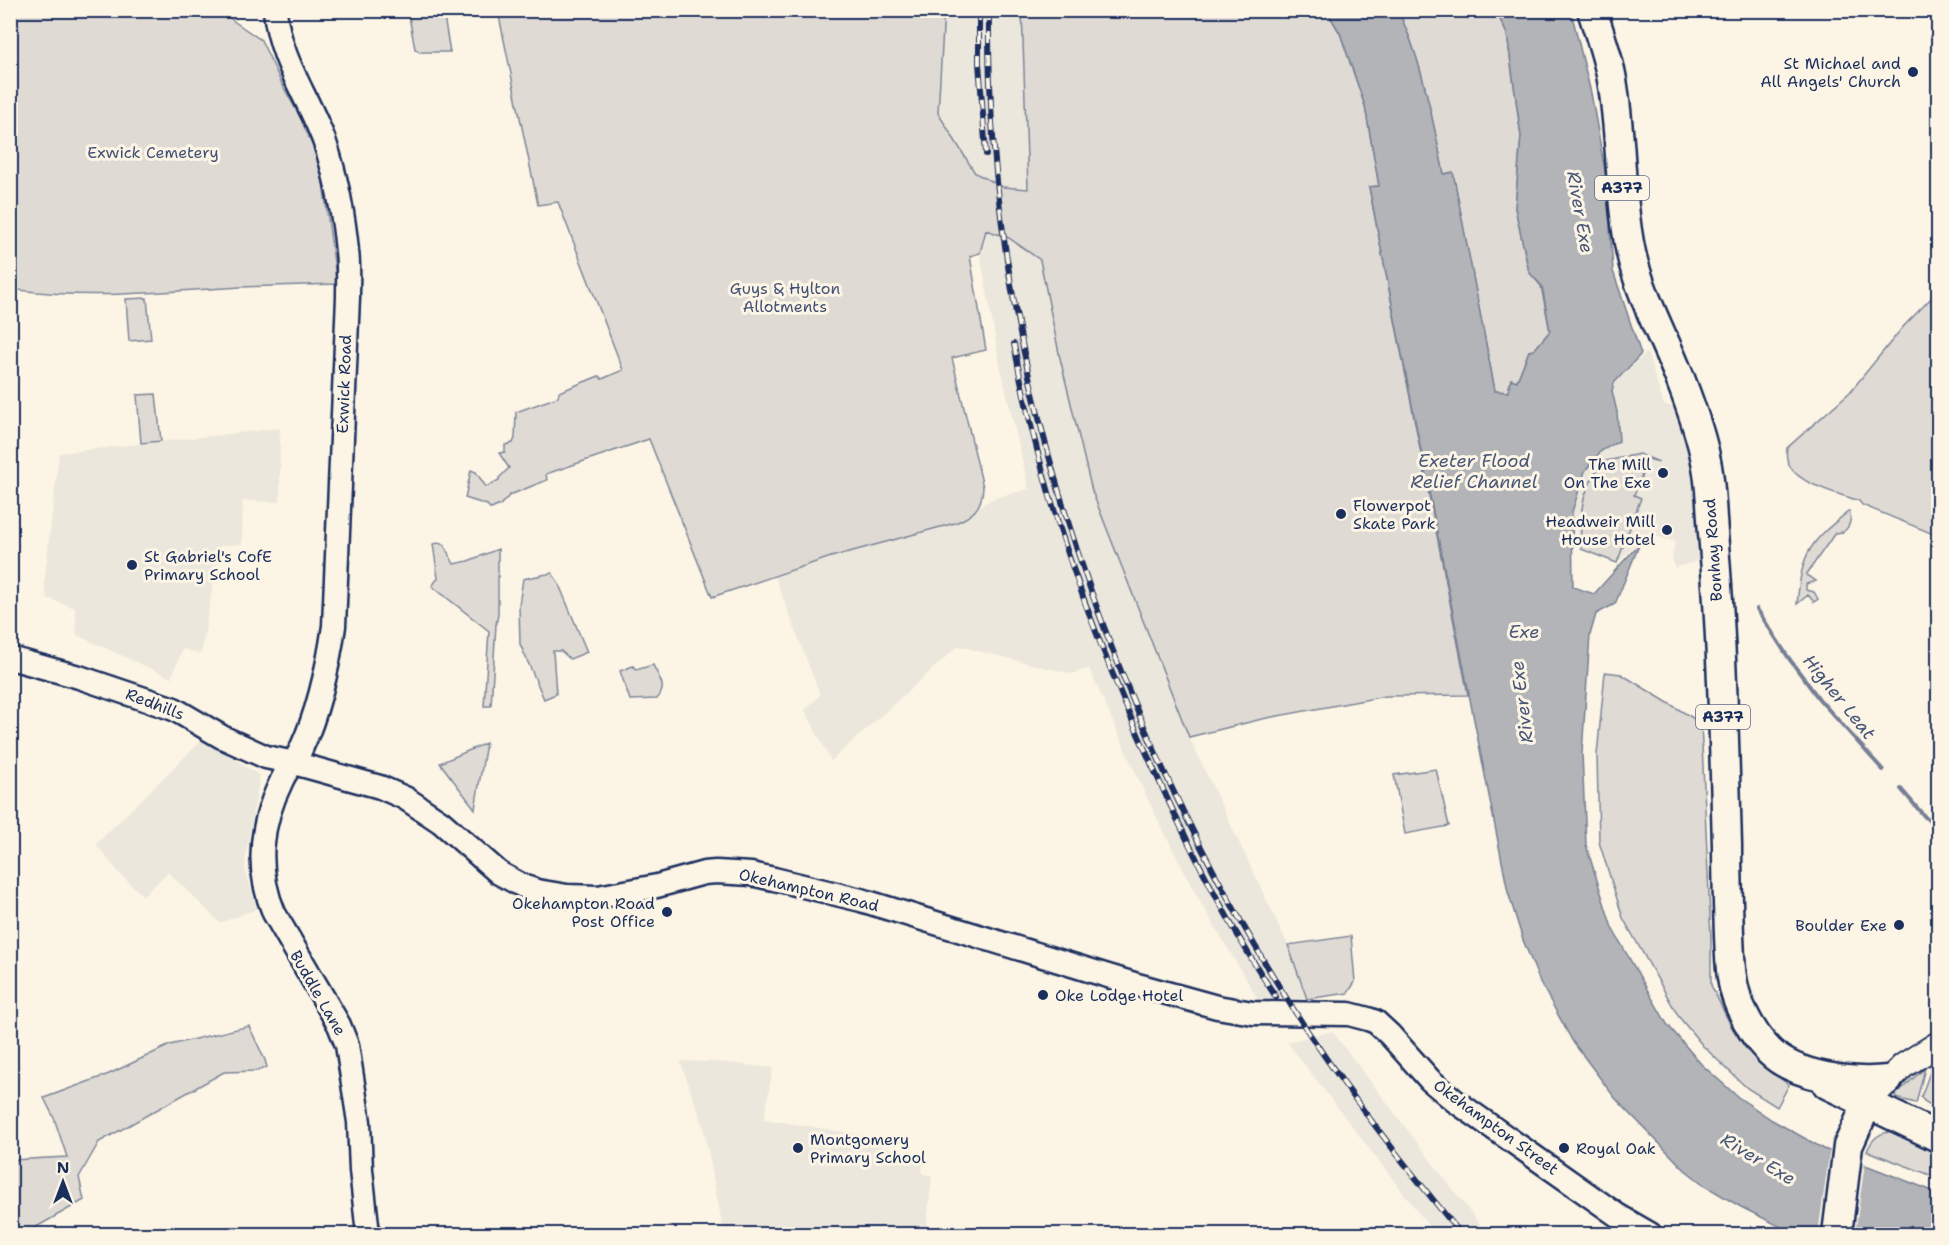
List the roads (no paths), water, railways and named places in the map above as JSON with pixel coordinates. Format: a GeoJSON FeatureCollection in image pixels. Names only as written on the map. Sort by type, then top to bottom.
{"type":"FeatureCollection","features":[{"type":"Feature","properties":{"kind":"highway","name":"Bonhay Road"},"geometry":{"type":"LineString","coordinates":[[1592,10],[1612,79],[1625,221],[1632,256],[1652,312],[1681,379],[1707,463],[1714,538],[1721,668],[1728,898],[1734,988],[1738,1002],[1756,1035],[1770,1052],[1867,1104]]}},
{"type":"Feature","properties":{"kind":"highway"},"geometry":{"type":"LineString","coordinates":[[1796,1067],[1852,1081],[1888,1080]]}},
{"type":"Feature","properties":{"kind":"highway","name":"A377"},"geometry":{"type":"LineString","coordinates":[[1796,1067],[1834,1100],[1843,1122],[1848,1147]]}},
{"type":"Feature","properties":{"kind":"highway","name":"A377"},"geometry":{"type":"LineString","coordinates":[[1837,1234],[1848,1147],[1867,1104],[1921,1128]]}},
{"type":"Feature","properties":{"kind":"highway","name":"A377"},"geometry":{"type":"LineString","coordinates":[[1848,1147],[1862,1135],[1879,1126],[1894,1122],[1921,1128]]}},
{"type":"Feature","properties":{"kind":"main road"},"geometry":{"type":"LineString","coordinates":[[1867,1104],[1903,1066],[1938,1044]]}},
{"type":"Feature","properties":{"kind":"street","name":"Exwick Road"},"geometry":{"type":"LineString","coordinates":[[275,10],[283,48],[325,143],[348,252],[334,626],[320,699],[301,751],[294,763]]}},
{"type":"Feature","properties":{"kind":"street","name":"Redhills"},"geometry":{"type":"LineString","coordinates":[[10,658],[79,677],[174,709],[247,749],[266,757],[294,763]]}},
{"type":"Feature","properties":{"kind":"street","name":"Okehampton Road"},"geometry":{"type":"LineString","coordinates":[[294,763],[380,788],[405,798],[441,822],[499,873],[537,891],[567,896],[598,897],[657,886],[704,873],[751,874],[861,900],[1134,984],[1217,1007],[1253,1013],[1314,1013]]}},
{"type":"Feature","properties":{"kind":"street","name":"Buddle Lane"},"geometry":{"type":"LineString","coordinates":[[294,763],[279,787],[265,830],[261,851],[262,874],[273,913],[339,1025],[347,1045],[359,1122],[361,1170],[368,1234]]}},
{"type":"Feature","properties":{"kind":"street","name":"Okehampton Street"},"geometry":{"type":"LineString","coordinates":[[1314,1013],[1349,1014],[1376,1022],[1430,1080],[1455,1101],[1617,1215],[1650,1234]]}},
{"type":"Feature","properties":{"kind":"water"},"geometry":{"type":"Polygon","coordinates":[[[1327,11],[1398,11],[1420,70],[1444,174],[1453,172],[1495,391],[1508,392],[1511,379],[1517,381],[1529,351],[1534,350],[1550,331],[1542,286],[1529,272],[1515,208],[1521,136],[1507,34],[1496,11],[1571,11],[1591,93],[1607,182],[1613,271],[1641,354],[1614,383],[1612,391],[1617,412],[1619,441],[1601,451],[1585,471],[1572,512],[1573,587],[1594,594],[1640,543],[1615,604],[1596,614],[1590,635],[1582,753],[1586,845],[1612,928],[1667,1024],[1701,1064],[1738,1097],[1772,1120],[1824,1149],[1938,1193],[1938,1234],[1795,1234],[1707,1187],[1685,1170],[1615,1098],[1573,1042],[1540,982],[1523,940],[1508,892],[1369,187],[1379,186],[1365,106],[1340,33],[1327,11]]]}},
{"type":"Feature","properties":{"kind":"waterway","name":"Higher Leat"},"geometry":{"type":"LineString","coordinates":[[1757,609],[1819,699],[1883,770]]}},
{"type":"Feature","properties":{"kind":"waterway","name":"Higher Leat"},"geometry":{"type":"LineString","coordinates":[[1901,789],[1925,817],[1938,828]]}},
{"type":"Feature","properties":{"kind":"railway"},"geometry":{"type":"LineString","coordinates":[[979,10],[979,63],[986,154]]}},
{"type":"Feature","properties":{"kind":"railway"},"geometry":{"type":"LineString","coordinates":[[989,10],[993,138],[1008,267],[1033,394],[1068,520],[1110,644],[1161,764],[1218,880],[1282,991],[1367,1116],[1461,1234]]}},
{"type":"Feature","properties":{"kind":"railway"},"geometry":{"type":"LineString","coordinates":[[1014,344],[1038,455],[1054,509],[1071,564],[1111,670],[1156,774],[1197,860],[1242,943],[1276,997]]}},
{"type":"Feature","properties":{"kind":"place","name":"St Michael and All Angels' Church"},"geometry":{"type":"Point","coordinates":[1913,72]}},
{"type":"Feature","properties":{"kind":"place","name":"The Mill On The Exe"},"geometry":{"type":"Point","coordinates":[1663,473]}},
{"type":"Feature","properties":{"kind":"place","name":"Flowerpot Skate Park"},"geometry":{"type":"Point","coordinates":[1341,514]}},
{"type":"Feature","properties":{"kind":"place","name":"Headweir Mill House Hotel"},"geometry":{"type":"Point","coordinates":[1667,530]}},
{"type":"Feature","properties":{"kind":"place","name":"St Gabriel's CofE Primary School"},"geometry":{"type":"Point","coordinates":[132,565]}},
{"type":"Feature","properties":{"kind":"place","name":"Okehampton Road Post Office"},"geometry":{"type":"Point","coordinates":[667,912]}},
{"type":"Feature","properties":{"kind":"place","name":"Boulder Exe"},"geometry":{"type":"Point","coordinates":[1899,925]}},
{"type":"Feature","properties":{"kind":"place","name":"Oke Lodge Hotel"},"geometry":{"type":"Point","coordinates":[1043,995]}},
{"type":"Feature","properties":{"kind":"place","name":"Montgomery Primary School"},"geometry":{"type":"Point","coordinates":[798,1148]}},
{"type":"Feature","properties":{"kind":"place","name":"Royal Oak"},"geometry":{"type":"Point","coordinates":[1564,1148]}},
{"type":"Feature","properties":{"kind":"park label","name":"Exwick Cemetery"},"geometry":{"type":"Point","coordinates":[153,152]}},
{"type":"Feature","properties":{"kind":"park label","name":"Guys & Hylton Allotments"},"geometry":{"type":"Point","coordinates":[785,297]}},
{"type":"Feature","properties":{"kind":"water label","name":"River Exe"},"geometry":{"type":"Point","coordinates":[1580,212]}},
{"type":"Feature","properties":{"kind":"water label","name":"Exeter Flood Relief Channel"},"geometry":{"type":"Point","coordinates":[1474,471]}},
{"type":"Feature","properties":{"kind":"water label","name":"Exe"},"geometry":{"type":"Point","coordinates":[1524,632]}},
{"type":"Feature","properties":{"kind":"water label","name":"River Exe"},"geometry":{"type":"Point","coordinates":[1522,702]}},
{"type":"Feature","properties":{"kind":"water label","name":"River Exe"},"geometry":{"type":"Point","coordinates":[1758,1159]}}]}
